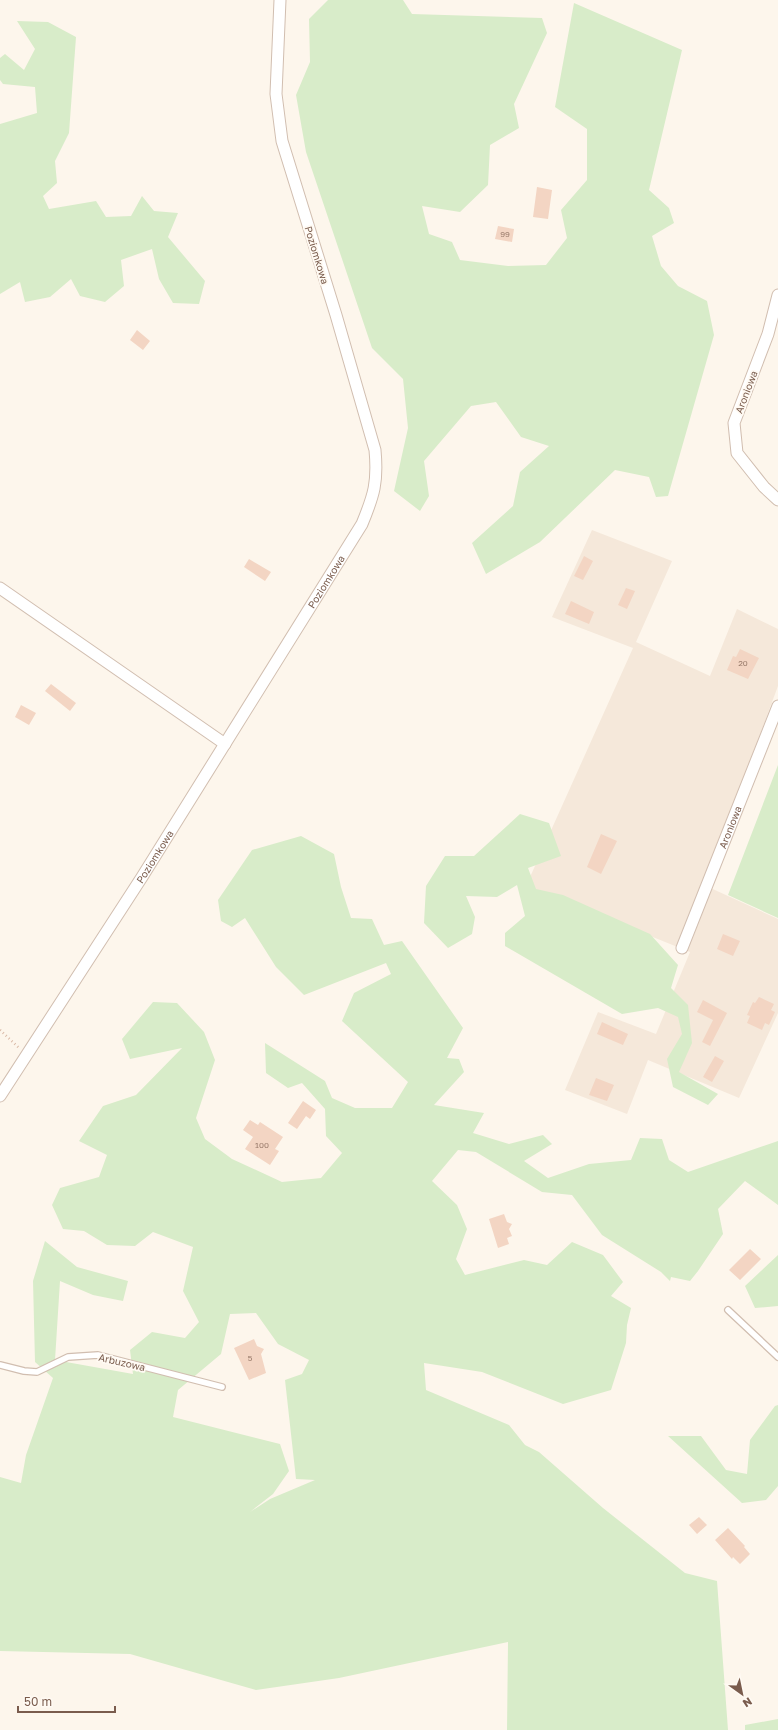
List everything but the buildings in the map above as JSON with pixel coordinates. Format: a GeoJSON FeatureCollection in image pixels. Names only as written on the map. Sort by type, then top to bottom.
{"type":"FeatureCollection","features":[{"type":"Feature","properties":{"kind":"street","name":"Poziomkowa"},"geometry":{"type":"LineString","coordinates":[[0,1096],[142,877],[362,524],[373,496],[377,473],[375,450],[336,315],[282,141],[276,94],[280,0]]}},
{"type":"Feature","properties":{"kind":"street","name":"Aroniowa"},"geometry":{"type":"LineString","coordinates":[[778,295],[768,334],[734,423],[737,453],[764,487],[778,500]]}},
{"type":"Feature","properties":{"kind":"street"},"geometry":{"type":"LineString","coordinates":[[0,588],[225,744]]}},
{"type":"Feature","properties":{"kind":"street","name":"Aroniowa"},"geometry":{"type":"LineString","coordinates":[[682,948],[778,706]]}},
{"type":"Feature","properties":{"kind":"lane"},"geometry":{"type":"LineString","coordinates":[[728,1310],[778,1357]]}},
{"type":"Feature","properties":{"kind":"lane","name":"Arbuzowa"},"geometry":{"type":"LineString","coordinates":[[0,1364],[24,1371],[37,1372],[68,1357],[98,1356],[222,1387]]}},
{"type":"Feature","properties":{"kind":"path"},"geometry":{"type":"LineString","coordinates":[[0,1030],[26,1056]]}},
{"type":"Feature","properties":{"kind":"shaded area"},"geometry":{"type":"Polygon","coordinates":[[[592,530],[672,561],[636,642],[710,676],[737,609],[778,629],[778,686],[704,885],[778,919],[778,1013],[739,1098],[648,1060],[627,1114],[565,1090],[598,1012],[656,1034],[690,952],[526,886],[633,648],[552,617],[592,530]]]}},
{"type":"Feature","properties":{"kind":"green space"},"geometry":{"type":"Polygon","coordinates":[[[328,0],[403,0],[412,14],[542,18],[547,33],[514,104],[519,128],[490,145],[488,185],[460,212],[422,206],[429,234],[452,242],[460,260],[508,266],[546,265],[567,238],[561,210],[587,180],[587,129],[555,107],[574,3],[682,50],[649,190],[669,208],[674,223],[652,236],[661,266],[678,286],[707,301],[714,335],[668,496],[656,497],[649,477],[615,470],[540,542],[486,574],[472,543],[513,506],[520,472],[549,446],[521,437],[496,402],[471,406],[424,461],[429,496],[420,511],[394,491],[408,428],[403,379],[372,348],[306,152],[296,95],[310,62],[309,19],[328,0]]]}},
{"type":"Feature","properties":{"kind":"green space"},"geometry":{"type":"Polygon","coordinates":[[[17,21],[48,22],[76,37],[69,133],[55,161],[57,183],[43,196],[49,209],[96,201],[106,217],[131,216],[142,196],[154,211],[178,213],[168,237],[205,281],[199,304],[173,303],[159,279],[152,249],[121,260],[124,286],[105,302],[80,296],[71,279],[50,297],[25,302],[20,282],[0,294],[0,124],[37,113],[35,87],[3,84],[0,80],[0,58],[5,54],[24,70],[35,49],[17,21]]]}},
{"type":"Feature","properties":{"kind":"green space"},"geometry":{"type":"Polygon","coordinates":[[[778,765],[778,918],[728,895],[778,765]]]}},
{"type":"Feature","properties":{"kind":"green space"},"geometry":{"type":"Polygon","coordinates":[[[520,814],[549,823],[561,856],[528,868],[536,889],[563,895],[650,934],[678,965],[671,988],[688,1005],[692,1043],[679,1072],[718,1094],[708,1105],[673,1087],[667,1059],[682,1034],[678,1017],[658,1008],[622,1014],[505,946],[505,933],[525,916],[517,885],[497,897],[466,896],[475,917],[472,934],[448,948],[424,923],[426,886],[445,856],[474,856],[520,814]]]}},
{"type":"Feature","properties":{"kind":"green space"},"geometry":{"type":"Polygon","coordinates":[[[301,836],[334,854],[341,887],[351,918],[372,919],[384,945],[402,941],[463,1028],[447,1058],[459,1059],[464,1072],[434,1105],[484,1113],[473,1133],[509,1144],[543,1135],[552,1144],[524,1161],[548,1178],[589,1164],[631,1160],[640,1138],[662,1139],[669,1160],[688,1172],[778,1141],[778,1205],[745,1181],[718,1209],[723,1234],[690,1281],[671,1277],[670,1281],[661,1272],[602,1235],[572,1195],[542,1192],[476,1152],[458,1150],[432,1181],[457,1205],[467,1229],[456,1259],[465,1275],[524,1260],[547,1265],[572,1242],[603,1255],[623,1282],[611,1296],[631,1308],[627,1325],[626,1343],[611,1390],[563,1404],[482,1372],[424,1363],[426,1390],[509,1425],[525,1445],[539,1452],[603,1508],[685,1573],[717,1581],[728,1730],[507,1730],[508,1642],[339,1678],[256,1690],[130,1654],[0,1651],[0,1477],[21,1483],[26,1455],[53,1378],[35,1362],[33,1281],[45,1241],[77,1267],[128,1281],[123,1301],[93,1295],[60,1281],[55,1360],[133,1374],[130,1350],[152,1332],[185,1338],[199,1322],[183,1291],[193,1247],[153,1232],[135,1246],[107,1245],[84,1231],[63,1229],[52,1205],[60,1188],[99,1177],[107,1155],[79,1141],[103,1106],[136,1095],[182,1048],[130,1059],[122,1039],[153,1002],[177,1003],[204,1032],[215,1060],[196,1118],[205,1139],[232,1159],[282,1182],[321,1178],[342,1153],[326,1136],[325,1109],[302,1083],[288,1088],[266,1073],[265,1043],[325,1081],[332,1098],[355,1108],[392,1108],[408,1082],[342,1021],[354,993],[391,974],[386,963],[304,995],[276,967],[245,918],[232,927],[221,921],[218,900],[252,850],[301,836]],[[256,1313],[230,1314],[221,1354],[178,1390],[173,1417],[280,1444],[289,1471],[273,1494],[250,1512],[270,1499],[315,1480],[296,1479],[285,1380],[302,1374],[309,1360],[278,1344],[256,1313]]]}},
{"type":"Feature","properties":{"kind":"green space"},"geometry":{"type":"Polygon","coordinates":[[[778,1255],[778,1306],[755,1308],[745,1286],[778,1255]]]}},
{"type":"Feature","properties":{"kind":"green space"},"geometry":{"type":"Polygon","coordinates":[[[778,1405],[778,1486],[766,1500],[742,1503],[668,1436],[701,1436],[726,1470],[747,1474],[750,1440],[775,1406],[778,1405]]]}},
{"type":"Feature","properties":{"kind":"green space"},"geometry":{"type":"Polygon","coordinates":[[[778,1719],[778,1730],[745,1730],[745,1725],[778,1719]]]}}]}
